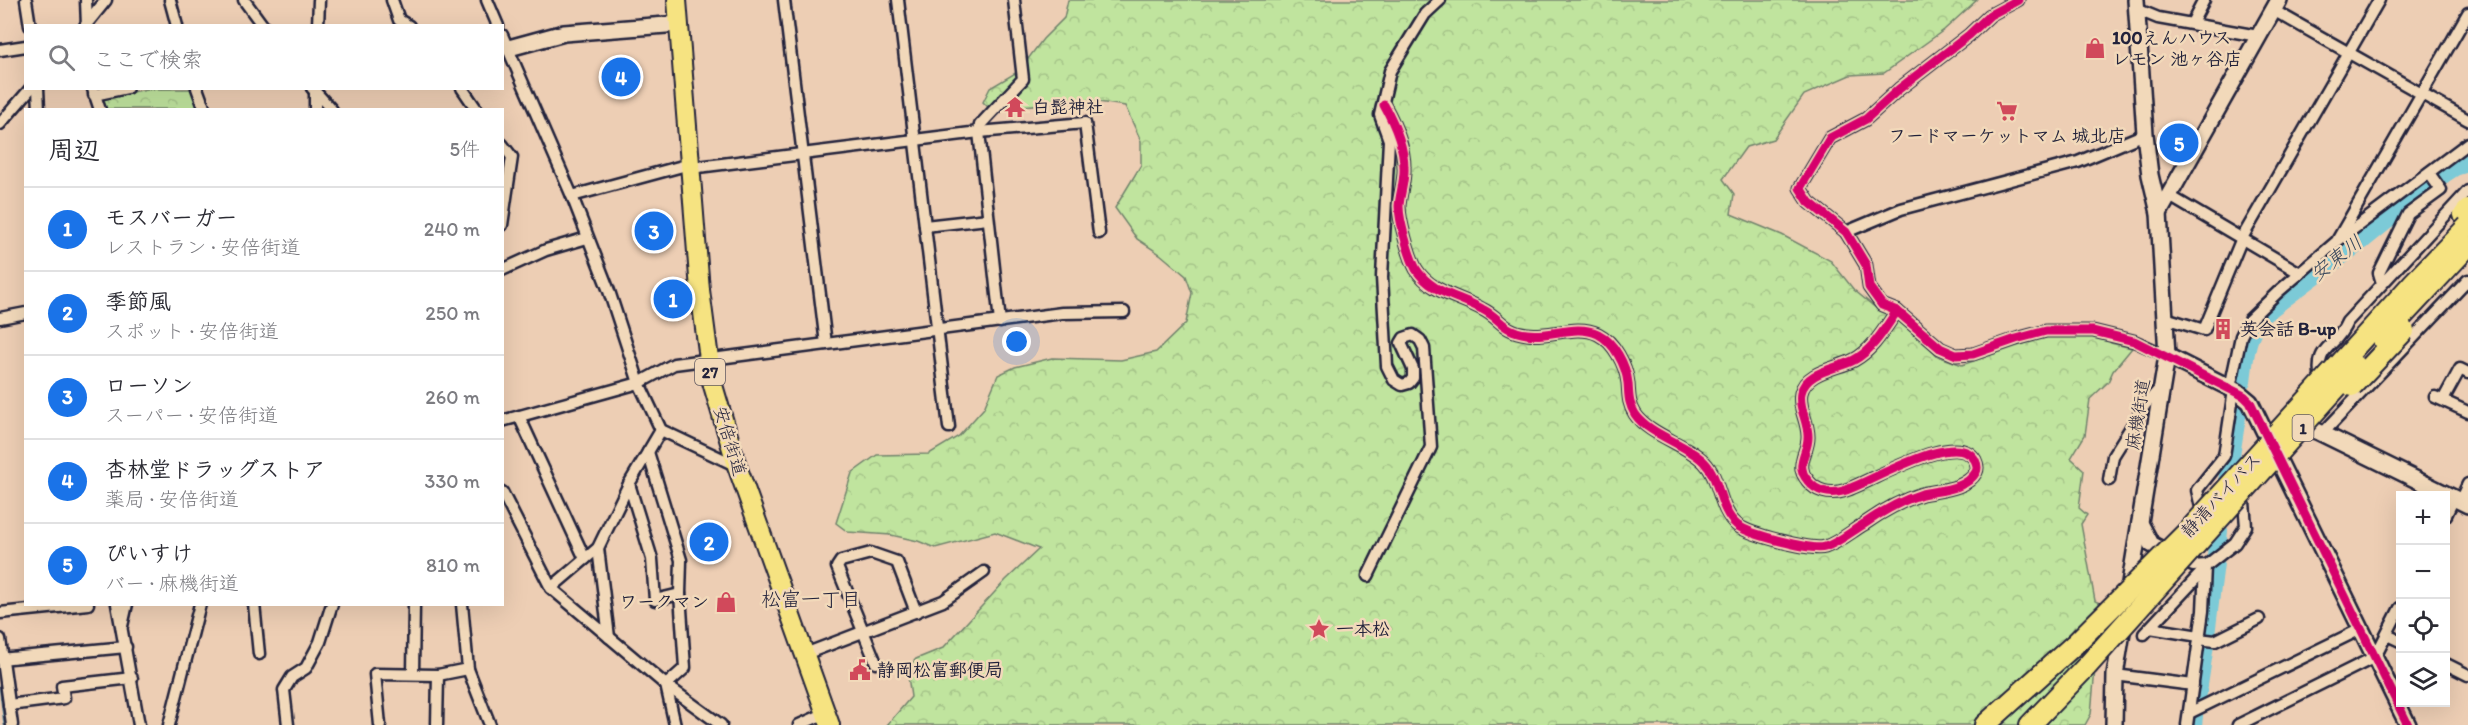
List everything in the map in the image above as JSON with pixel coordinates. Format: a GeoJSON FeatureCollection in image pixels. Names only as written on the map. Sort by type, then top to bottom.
{"type":"FeatureCollection","features":[{"type":"Feature","properties":{"kind":"highway","name":"1"},"geometry":{"type":"LineString","coordinates":[[2273,449],[2283,424],[2467,219]]}},
{"type":"Feature","properties":{"kind":"highway","name":"1"},"geometry":{"type":"LineString","coordinates":[[2238,485],[2262,439],[2328,358],[2373,308],[2467,219]]}},
{"type":"Feature","properties":{"kind":"highway","name":"1"},"geometry":{"type":"LineString","coordinates":[[2129,589],[2157,578],[2180,560],[2238,485],[2273,449],[2303,428],[2468,247]]}},
{"type":"Feature","properties":{"kind":"highway","name":"静清バイパス"},"geometry":{"type":"LineString","coordinates":[[2030,725],[2228,510],[2366,354],[2468,247]]}},
{"type":"Feature","properties":{"kind":"highway","name":"1"},"geometry":{"type":"LineString","coordinates":[[2228,510],[2270,474],[2468,264]]}},
{"type":"Feature","properties":{"kind":"highway","name":"静清バイパス"},"geometry":{"type":"LineString","coordinates":[[1985,725],[2075,644],[2191,528],[2238,485]]}},
{"type":"Feature","properties":{"kind":"main road","name":"安倍街道"},"geometry":{"type":"LineString","coordinates":[[677,0],[690,166],[712,382],[736,466],[828,719]]}},
{"type":"Feature","properties":{"kind":"street"},"geometry":{"type":"LineString","coordinates":[[26,0],[30,24]]}},
{"type":"Feature","properties":{"kind":"street"},"geometry":{"type":"LineString","coordinates":[[86,0],[86,24]]}},
{"type":"Feature","properties":{"kind":"street"},"geometry":{"type":"LineString","coordinates":[[87,24],[106,0]]}},
{"type":"Feature","properties":{"kind":"street"},"geometry":{"type":"LineString","coordinates":[[170,0],[176,24]]}},
{"type":"Feature","properties":{"kind":"street"},"geometry":{"type":"LineString","coordinates":[[244,0],[262,24]]}},
{"type":"Feature","properties":{"kind":"street"},"geometry":{"type":"LineString","coordinates":[[318,24],[319,0]]}},
{"type":"Feature","properties":{"kind":"street"},"geometry":{"type":"LineString","coordinates":[[392,0],[399,20],[406,24]]}},
{"type":"Feature","properties":{"kind":"street"},"geometry":{"type":"LineString","coordinates":[[487,0],[497,24]]}},
{"type":"Feature","properties":{"kind":"street"},"geometry":{"type":"LineString","coordinates":[[784,0],[826,344]]}},
{"type":"Feature","properties":{"kind":"street"},"geometry":{"type":"LineString","coordinates":[[898,0],[950,427]]}},
{"type":"Feature","properties":{"kind":"street"},"geometry":{"type":"LineString","coordinates":[[1000,322],[979,132],[980,125],[1023,79],[1014,0]]}},
{"type":"Feature","properties":{"kind":"street"},"geometry":{"type":"LineString","coordinates":[[1368,576],[1431,447],[1424,348],[1420,340],[1413,335],[1404,338],[1401,344],[1413,369],[1413,378],[1408,383],[1402,385],[1394,380],[1387,366],[1382,277],[1389,140],[1380,115],[1384,105],[1389,71],[1425,14],[1440,0]]}},
{"type":"Feature","properties":{"kind":"street"},"geometry":{"type":"LineString","coordinates":[[2018,0],[1990,15],[1866,119],[1830,138],[1800,188],[1809,202],[1846,232],[1866,265],[1869,287],[1882,305],[1897,311],[1940,348],[1956,355],[1973,354],[2046,331],[2093,331],[2134,341],[2232,389],[2250,402],[2408,725]]}},
{"type":"Feature","properties":{"kind":"street"},"geometry":{"type":"LineString","coordinates":[[2192,23],[2204,0]]}},
{"type":"Feature","properties":{"kind":"street"},"geometry":{"type":"LineString","coordinates":[[2165,318],[2204,330],[2242,238],[2379,0]]}},
{"type":"Feature","properties":{"kind":"street"},"geometry":{"type":"LineString","coordinates":[[2136,4],[2158,18],[2258,36]]}},
{"type":"Feature","properties":{"kind":"street","name":"麻機街道"},"geometry":{"type":"LineString","coordinates":[[2114,725],[2115,675],[2167,356],[2159,213],[2150,175],[2145,134],[2136,4]]}},
{"type":"Feature","properties":{"kind":"street"},"geometry":{"type":"LineString","coordinates":[[2159,213],[2276,5],[2349,52],[2468,120]]}},
{"type":"Feature","properties":{"kind":"street"},"geometry":{"type":"LineString","coordinates":[[2336,242],[2468,13]]}},
{"type":"Feature","properties":{"kind":"street"},"geometry":{"type":"LineString","coordinates":[[679,24],[564,33],[506,41],[572,195],[609,291],[639,383],[661,430],[736,466]]}},
{"type":"Feature","properties":{"kind":"street"},"geometry":{"type":"LineString","coordinates":[[0,50],[24,46]]}},
{"type":"Feature","properties":{"kind":"street"},"geometry":{"type":"LineString","coordinates":[[0,124],[28,90]]}},
{"type":"Feature","properties":{"kind":"street"},"geometry":{"type":"LineString","coordinates":[[38,90],[39,108]]}},
{"type":"Feature","properties":{"kind":"street"},"geometry":{"type":"LineString","coordinates":[[99,108],[93,92],[110,90]]}},
{"type":"Feature","properties":{"kind":"street"},"geometry":{"type":"LineString","coordinates":[[198,90],[204,108]]}},
{"type":"Feature","properties":{"kind":"street"},"geometry":{"type":"LineString","coordinates":[[314,90],[315,108]]}},
{"type":"Feature","properties":{"kind":"street"},"geometry":{"type":"LineString","coordinates":[[314,90],[330,108]]}},
{"type":"Feature","properties":{"kind":"street"},"geometry":{"type":"LineString","coordinates":[[463,90],[476,108]]}},
{"type":"Feature","properties":{"kind":"street"},"geometry":{"type":"LineString","coordinates":[[1384,105],[1401,145],[1405,168],[1399,209],[1411,257],[1417,270],[1428,283],[1443,293],[1485,309],[1509,330],[1530,335],[1583,330],[1597,333],[1607,340],[1621,360],[1628,381],[1628,400],[1636,417],[1707,464],[1728,514],[1740,528],[1749,532],[1806,548],[1825,547],[1900,504],[1922,494],[1946,491],[1968,480],[1976,473],[1977,465],[1974,458],[1965,451],[1952,451],[1913,459],[1841,492],[1826,492],[1813,488],[1802,473],[1808,435],[1800,398],[1803,387],[1811,377],[1856,359],[1872,346],[1897,311]]}},
{"type":"Feature","properties":{"kind":"street"},"geometry":{"type":"LineString","coordinates":[[572,195],[690,166],[979,132],[1085,123],[1099,233]]}},
{"type":"Feature","properties":{"kind":"street"},"geometry":{"type":"LineString","coordinates":[[1846,232],[1901,209],[2078,162],[2145,134]]}},
{"type":"Feature","properties":{"kind":"street"},"geometry":{"type":"LineString","coordinates":[[2201,507],[2197,490],[2224,456],[2241,336],[2249,320],[2336,242],[2468,143]]}},
{"type":"Feature","properties":{"kind":"street"},"geometry":{"type":"LineString","coordinates":[[504,147],[512,157],[504,211]]}},
{"type":"Feature","properties":{"kind":"street"},"geometry":{"type":"LineString","coordinates":[[2382,283],[2379,273],[2408,214],[2441,190],[2428,173]]}},
{"type":"Feature","properties":{"kind":"street"},"geometry":{"type":"LineString","coordinates":[[2321,382],[2318,365],[2321,355],[2382,283],[2468,191]]}},
{"type":"Feature","properties":{"kind":"street"},"geometry":{"type":"LineString","coordinates":[[2168,195],[2300,273]]}},
{"type":"Feature","properties":{"kind":"street"},"geometry":{"type":"LineString","coordinates":[[925,226],[988,219]]}},
{"type":"Feature","properties":{"kind":"street"},"geometry":{"type":"LineString","coordinates":[[504,269],[546,250],[588,238]]}},
{"type":"Feature","properties":{"kind":"street"},"geometry":{"type":"LineString","coordinates":[[2323,433],[2468,280]]}},
{"type":"Feature","properties":{"kind":"street"},"geometry":{"type":"LineString","coordinates":[[504,420],[639,383],[674,364],[1062,313],[1124,312]]}},
{"type":"Feature","properties":{"kind":"street"},"geometry":{"type":"LineString","coordinates":[[0,318],[24,313]]}},
{"type":"Feature","properties":{"kind":"street"},"geometry":{"type":"LineString","coordinates":[[2468,373],[2460,369],[2439,399],[2468,412]]}},
{"type":"Feature","properties":{"kind":"street"},"geometry":{"type":"LineString","coordinates":[[2109,480],[2113,456],[2145,405],[2163,385]]}},
{"type":"Feature","properties":{"kind":"street"},"geometry":{"type":"LineString","coordinates":[[519,416],[585,559]]}},
{"type":"Feature","properties":{"kind":"street"},"geometry":{"type":"LineString","coordinates":[[2283,424],[2323,433],[2460,501],[2468,484]]}},
{"type":"Feature","properties":{"kind":"street"},"geometry":{"type":"LineString","coordinates":[[551,588],[598,548],[629,484],[661,430]]}},
{"type":"Feature","properties":{"kind":"street"},"geometry":{"type":"LineString","coordinates":[[648,452],[681,560],[680,594],[685,668],[666,685]]}},
{"type":"Feature","properties":{"kind":"street"},"geometry":{"type":"LineString","coordinates":[[629,484],[652,559],[655,600],[680,594]]}},
{"type":"Feature","properties":{"kind":"street"},"geometry":{"type":"LineString","coordinates":[[2238,485],[2246,526],[2243,534],[2225,553],[2206,567],[2147,631],[2215,641],[2259,620]]}},
{"type":"Feature","properties":{"kind":"street"},"geometry":{"type":"LineString","coordinates":[[504,496],[551,588],[666,685],[721,725]]}},
{"type":"Feature","properties":{"kind":"street"},"geometry":{"type":"LineString","coordinates":[[2140,523],[2151,544],[2193,566],[2206,567]]}},
{"type":"Feature","properties":{"kind":"street"},"geometry":{"type":"LineString","coordinates":[[598,548],[609,637]]}},
{"type":"Feature","properties":{"kind":"street"},"geometry":{"type":"LineString","coordinates":[[876,663],[837,567],[841,561],[871,553],[897,562],[916,612]]}},
{"type":"Feature","properties":{"kind":"street"},"geometry":{"type":"LineString","coordinates":[[2187,725],[2206,567]]}},
{"type":"Feature","properties":{"kind":"street"},"geometry":{"type":"LineString","coordinates":[[805,654],[943,601],[984,572]]}},
{"type":"Feature","properties":{"kind":"street"},"geometry":{"type":"LineString","coordinates":[[0,612],[66,606]]}},
{"type":"Feature","properties":{"kind":"street"},"geometry":{"type":"LineString","coordinates":[[117,606],[139,725]]}},
{"type":"Feature","properties":{"kind":"street"},"geometry":{"type":"LineString","coordinates":[[122,626],[127,606]]}},
{"type":"Feature","properties":{"kind":"street"},"geometry":{"type":"LineString","coordinates":[[169,725],[199,606]]}},
{"type":"Feature","properties":{"kind":"street"},"geometry":{"type":"LineString","coordinates":[[254,606],[259,654]]}},
{"type":"Feature","properties":{"kind":"street"},"geometry":{"type":"LineString","coordinates":[[288,725],[284,690],[292,677],[306,668],[320,642],[331,606]]}},
{"type":"Feature","properties":{"kind":"street"},"geometry":{"type":"LineString","coordinates":[[413,674],[414,606]]}},
{"type":"Feature","properties":{"kind":"street"},"geometry":{"type":"LineString","coordinates":[[462,606],[468,669],[490,725]]}},
{"type":"Feature","properties":{"kind":"street"},"geometry":{"type":"LineString","coordinates":[[2238,725],[2375,657],[2396,616]]}},
{"type":"Feature","properties":{"kind":"street"},"geometry":{"type":"LineString","coordinates":[[2188,713],[2361,629]]}},
{"type":"Feature","properties":{"kind":"street"},"geometry":{"type":"LineString","coordinates":[[2387,635],[2396,639]]}},
{"type":"Feature","properties":{"kind":"street"},"geometry":{"type":"LineString","coordinates":[[0,639],[12,725]]}},
{"type":"Feature","properties":{"kind":"street"},"geometry":{"type":"LineString","coordinates":[[1,659],[126,646]]}},
{"type":"Feature","properties":{"kind":"street"},"geometry":{"type":"LineString","coordinates":[[2450,666],[2468,675]]}},
{"type":"Feature","properties":{"kind":"street"},"geometry":{"type":"LineString","coordinates":[[380,725],[375,674],[438,675],[468,669]]}},
{"type":"Feature","properties":{"kind":"street"},"geometry":{"type":"LineString","coordinates":[[437,725],[438,675]]}},
{"type":"Feature","properties":{"kind":"street"},"geometry":{"type":"LineString","coordinates":[[2115,675],[2193,685]]}},
{"type":"Feature","properties":{"kind":"street"},"geometry":{"type":"LineString","coordinates":[[9,705],[64,698],[62,686],[132,678]]}},
{"type":"Feature","properties":{"kind":"street"},"geometry":{"type":"LineString","coordinates":[[666,685],[675,725]]}},
{"type":"Feature","properties":{"kind":"street"},"geometry":{"type":"LineString","coordinates":[[799,725],[828,719]]}},
{"type":"Feature","properties":{"kind":"green space"},"geometry":{"type":"Polygon","coordinates":[[[1068,0],[1977,0],[1944,30],[1884,73],[1850,75],[1804,95],[1773,139],[1746,147],[1723,179],[1734,194],[1731,214],[1782,235],[1831,261],[1854,290],[1876,308],[1903,322],[1938,356],[1962,365],[2066,332],[2104,337],[2111,343],[2132,348],[2113,371],[2108,382],[2090,399],[2085,435],[2071,458],[2084,470],[2079,508],[2087,515],[2081,524],[2095,601],[2134,618],[2095,669],[2091,714],[2085,725],[887,725],[911,697],[907,669],[916,659],[943,648],[1006,580],[1039,549],[995,532],[935,548],[918,541],[891,535],[848,532],[836,523],[852,473],[877,455],[929,454],[959,436],[984,408],[998,375],[1015,367],[1052,358],[1121,360],[1156,352],[1186,323],[1192,293],[1186,276],[1160,254],[1137,239],[1115,208],[1141,165],[1141,141],[1125,106],[1085,100],[990,109],[983,102],[990,88],[1019,71],[1043,39],[1064,18],[1068,0]]]}},
{"type":"Feature","properties":{"kind":"green space"},"geometry":{"type":"Polygon","coordinates":[[[142,90],[194,90],[202,108],[105,108],[102,98],[142,90]]]}},
{"type":"Feature","properties":{"kind":"waterway","name":"安東川"},"geometry":{"type":"LineString","coordinates":[[2242,381],[2249,338],[2262,315],[2364,239],[2444,174],[2468,163]]}},
{"type":"Feature","properties":{"kind":"waterway","name":"安東川"},"geometry":{"type":"LineString","coordinates":[[2227,482],[2238,410]]}},
{"type":"Feature","properties":{"kind":"waterway","name":"安東川"},"geometry":{"type":"LineString","coordinates":[[2206,635],[2219,531]]}},
{"type":"Feature","properties":{"kind":"waterway","name":"安東川"},"geometry":{"type":"LineString","coordinates":[[2196,705],[2205,645]]}},
{"type":"Feature","properties":{"kind":"waterway"},"geometry":{"type":"LineString","coordinates":[[0,686],[5,725]]}},
{"type":"Feature","properties":{"kind":"waterway","name":"安東川"},"geometry":{"type":"LineString","coordinates":[[2193,725],[2194,716]]}},
{"type":"Feature","properties":{"kind":"cycle path"},"geometry":{"type":"LineString","coordinates":[[2018,0],[1990,15],[1969,35],[1899,89],[1866,119],[1830,138],[1800,188],[1809,202],[1846,232],[1866,265],[1869,287],[1882,305],[1897,311],[1940,348],[1956,355],[1973,354],[2046,331],[2093,331],[2134,341],[2244,396],[2250,402],[2408,725]]}},
{"type":"Feature","properties":{"kind":"cycle path"},"geometry":{"type":"LineString","coordinates":[[1384,105],[1398,135],[1404,159],[1399,212],[1413,263],[1422,277],[1437,289],[1494,316],[1512,330],[1535,335],[1581,330],[1590,331],[1604,338],[1614,348],[1622,362],[1627,376],[1630,402],[1635,414],[1649,428],[1704,462],[1714,477],[1726,511],[1743,529],[1807,547],[1825,547],[1900,503],[1922,494],[1959,486],[1972,478],[1977,469],[1975,460],[1965,452],[1950,450],[1911,461],[1855,487],[1838,492],[1819,490],[1803,474],[1802,461],[1808,438],[1800,399],[1804,386],[1815,375],[1861,356],[1878,338],[1897,311]]}},
{"type":"Feature","properties":{"kind":"place","name":"100えんハウス レモン 池ヶ谷店"},"geometry":{"type":"Point","coordinates":[2095,48]}},
{"type":"Feature","properties":{"kind":"place","name":"杏林堂ドラッグストア"},"geometry":{"type":"Point","coordinates":[621,77]}},
{"type":"Feature","properties":{"kind":"place","name":"白髭神社"},"geometry":{"type":"Point","coordinates":[1015,107]}},
{"type":"Feature","properties":{"kind":"place","name":"フードマーケットマム 城北店"},"geometry":{"type":"Point","coordinates":[2007,111]}},
{"type":"Feature","properties":{"kind":"place","name":"ぴいすけ"},"geometry":{"type":"Point","coordinates":[2179,143]}},
{"type":"Feature","properties":{"kind":"place","name":"ローソン"},"geometry":{"type":"Point","coordinates":[654,231]}},
{"type":"Feature","properties":{"kind":"place","name":"モスバーガー"},"geometry":{"type":"Point","coordinates":[673,299]}},
{"type":"Feature","properties":{"kind":"place","name":"英会話 B-up"},"geometry":{"type":"Point","coordinates":[2223,329]}},
{"type":"Feature","properties":{"kind":"place","name":"季節風"},"geometry":{"type":"Point","coordinates":[709,542]}},
{"type":"Feature","properties":{"kind":"place","name":"ワークマン"},"geometry":{"type":"Point","coordinates":[726,602]}},
{"type":"Feature","properties":{"kind":"place","name":"一本松"},"geometry":{"type":"Point","coordinates":[1319,629]}},
{"type":"Feature","properties":{"kind":"place","name":"静岡松富郵便局"},"geometry":{"type":"Point","coordinates":[860,670]}},
{"type":"Feature","properties":{"kind":"district","name":"松富一丁目"},"geometry":{"type":"Point","coordinates":[811,599]}}]}
